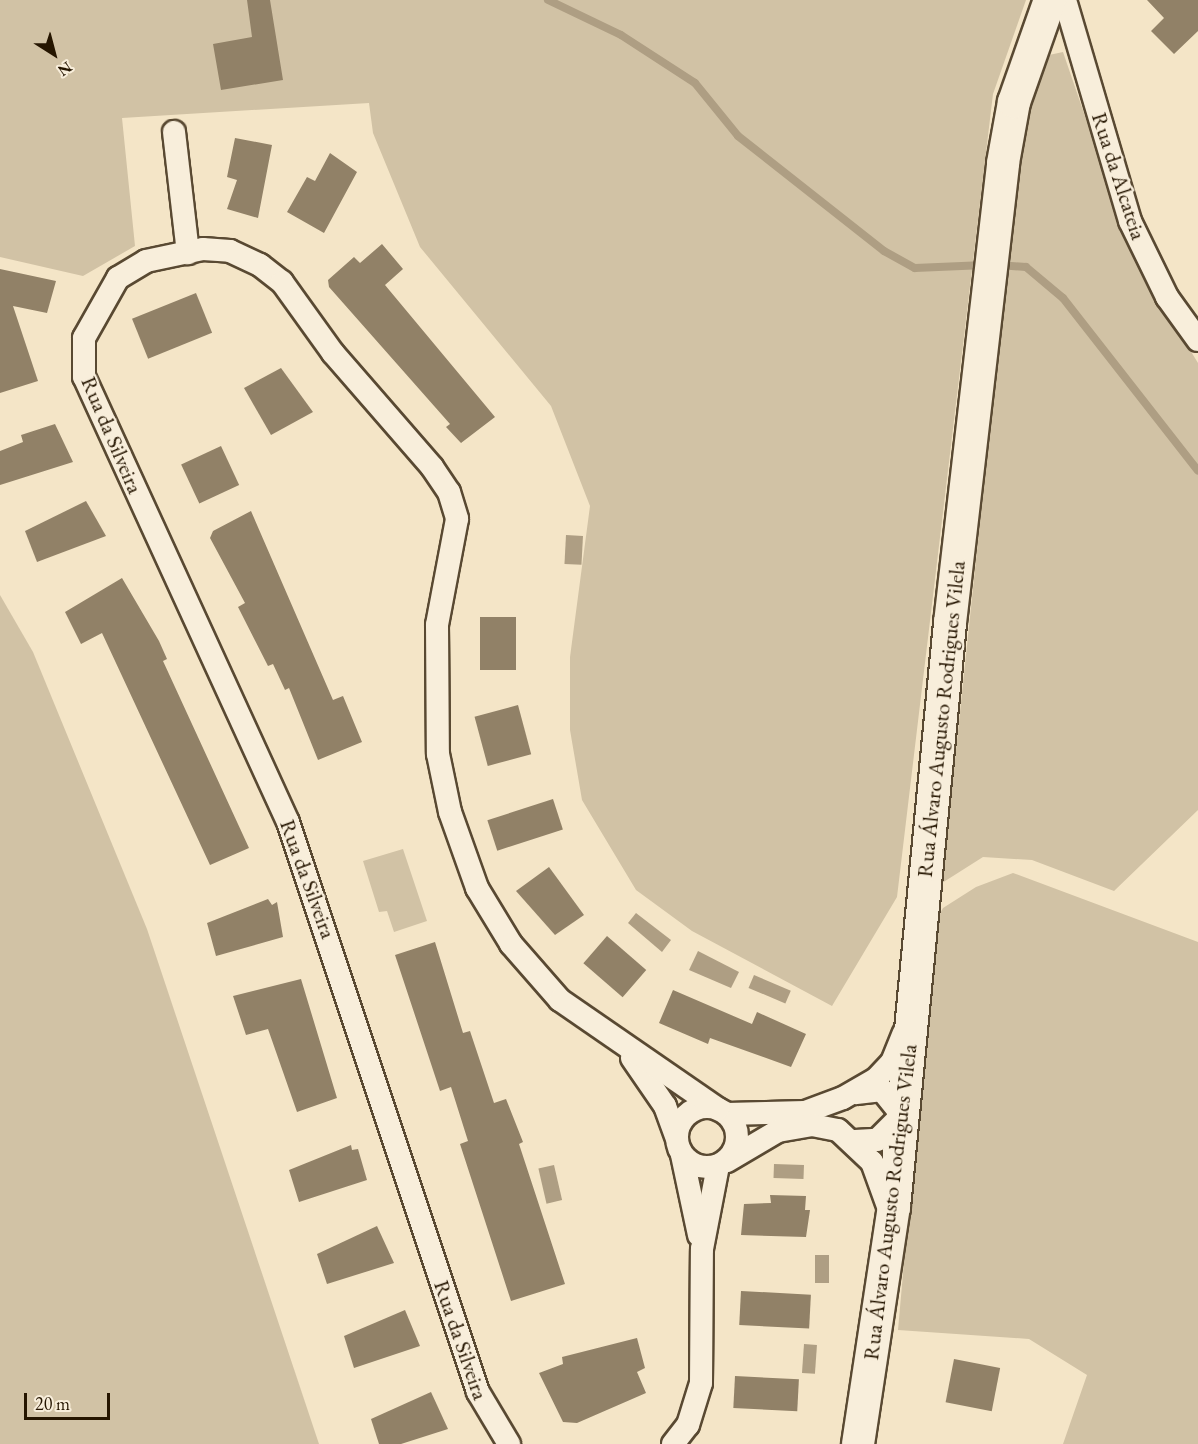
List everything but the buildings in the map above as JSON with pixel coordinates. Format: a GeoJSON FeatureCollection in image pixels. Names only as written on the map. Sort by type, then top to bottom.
{"type":"FeatureCollection","features":[{"type":"Feature","properties":{"kind":"main road","name":"Rua Álvaro Augusto Rodrigues Vilela"},"geometry":{"type":"LineString","coordinates":[[858,1444],[892,1217],[950,623],[994,247],[1014,102],[1050,0]]}},
{"type":"Feature","properties":{"kind":"street","name":"Rua da Alcateia"},"geometry":{"type":"LineString","coordinates":[[1065,0],[1130,221],[1167,297],[1198,340]]}},
{"type":"Feature","properties":{"kind":"street"},"geometry":{"type":"LineString","coordinates":[[174,132],[188,253]]}},
{"type":"Feature","properties":{"kind":"street","name":"Rua da Silveira"},"geometry":{"type":"LineString","coordinates":[[509,1444],[478,1392],[288,822],[84,376],[84,338],[106,290],[146,261],[188,253],[230,250],[282,282],[333,353],[449,492],[456,531],[434,661],[438,754],[450,812],[477,888],[511,944],[560,1000],[620,1044],[722,1112],[737,1143],[722,1163],[702,1249],[701,1383],[688,1425],[673,1444]]}},
{"type":"Feature","properties":{"kind":"street"},"geometry":{"type":"LineString","coordinates":[[843,1098],[877,1078],[892,1062],[912,1012]]}},
{"type":"Feature","properties":{"kind":"street","name":"Rua da Silveira"},"geometry":{"type":"LineString","coordinates":[[620,1044],[644,1070],[679,1146],[702,1249]]}},
{"type":"Feature","properties":{"kind":"street"},"geometry":{"type":"LineString","coordinates":[[855,1141],[877,1140],[902,1115],[882,1090],[870,1088],[805,1112],[690,1112],[679,1146],[697,1166],[722,1163],[778,1131],[813,1125],[838,1130],[855,1141],[872,1162],[892,1217]]}},
{"type":"Feature","properties":{"kind":"shaded area"},"geometry":{"type":"Polygon","coordinates":[[[0,0],[1026,0],[993,94],[897,897],[832,1006],[692,931],[636,890],[582,800],[570,730],[570,657],[590,506],[551,406],[420,247],[373,133],[369,103],[122,118],[135,246],[83,276],[0,257],[0,0]]]}},
{"type":"Feature","properties":{"kind":"shaded area"},"geometry":{"type":"Polygon","coordinates":[[[1063,52],[1134,259],[1198,363],[1198,810],[1114,891],[1032,860],[983,857],[942,883],[1010,237],[1035,73],[1049,55],[1063,52]]]}},
{"type":"Feature","properties":{"kind":"shaded area"},"geometry":{"type":"Polygon","coordinates":[[[566,535],[583,536],[581,565],[564,564],[566,535]]]}},
{"type":"Feature","properties":{"kind":"shaded area"},"geometry":{"type":"Polygon","coordinates":[[[0,595],[33,652],[147,929],[319,1444],[0,1444],[0,595]]]}},
{"type":"Feature","properties":{"kind":"shaded area"},"geometry":{"type":"Polygon","coordinates":[[[403,849],[427,921],[394,932],[387,911],[379,912],[363,861],[403,849]]]}},
{"type":"Feature","properties":{"kind":"shaded area"},"geometry":{"type":"Polygon","coordinates":[[[1013,873],[1198,942],[1198,1444],[1063,1444],[1087,1375],[1029,1339],[898,1330],[934,925],[943,908],[976,887],[1013,873]]]}},
{"type":"Feature","properties":{"kind":"shaded area"},"geometry":{"type":"Polygon","coordinates":[[[636,913],[671,940],[662,952],[628,923],[636,913]]]}},
{"type":"Feature","properties":{"kind":"shaded area"},"geometry":{"type":"Polygon","coordinates":[[[698,951],[739,972],[731,988],[689,970],[698,951]]]}},
{"type":"Feature","properties":{"kind":"shaded area"},"geometry":{"type":"Polygon","coordinates":[[[754,975],[791,991],[785,1004],[749,988],[754,975]]]}},
{"type":"Feature","properties":{"kind":"shaded area"},"geometry":{"type":"Polygon","coordinates":[[[774,1164],[804,1165],[803,1179],[774,1178],[774,1164]]]}},
{"type":"Feature","properties":{"kind":"shaded area"},"geometry":{"type":"Polygon","coordinates":[[[554,1165],[562,1200],[547,1204],[538,1169],[554,1165]]]}},
{"type":"Feature","properties":{"kind":"shaded area"},"geometry":{"type":"Polygon","coordinates":[[[815,1255],[829,1255],[829,1283],[815,1283],[815,1255]]]}},
{"type":"Feature","properties":{"kind":"shaded area"},"geometry":{"type":"Polygon","coordinates":[[[804,1344],[817,1345],[815,1374],[802,1373],[804,1344]]]}},
{"type":"Feature","properties":{"kind":"waterway"},"geometry":{"type":"LineString","coordinates":[[548,0],[621,35],[695,83],[738,136],[884,251],[915,268],[985,265]]}},
{"type":"Feature","properties":{"kind":"waterway"},"geometry":{"type":"LineString","coordinates":[[998,265],[1026,267],[1063,298],[1198,471]]}}]}
